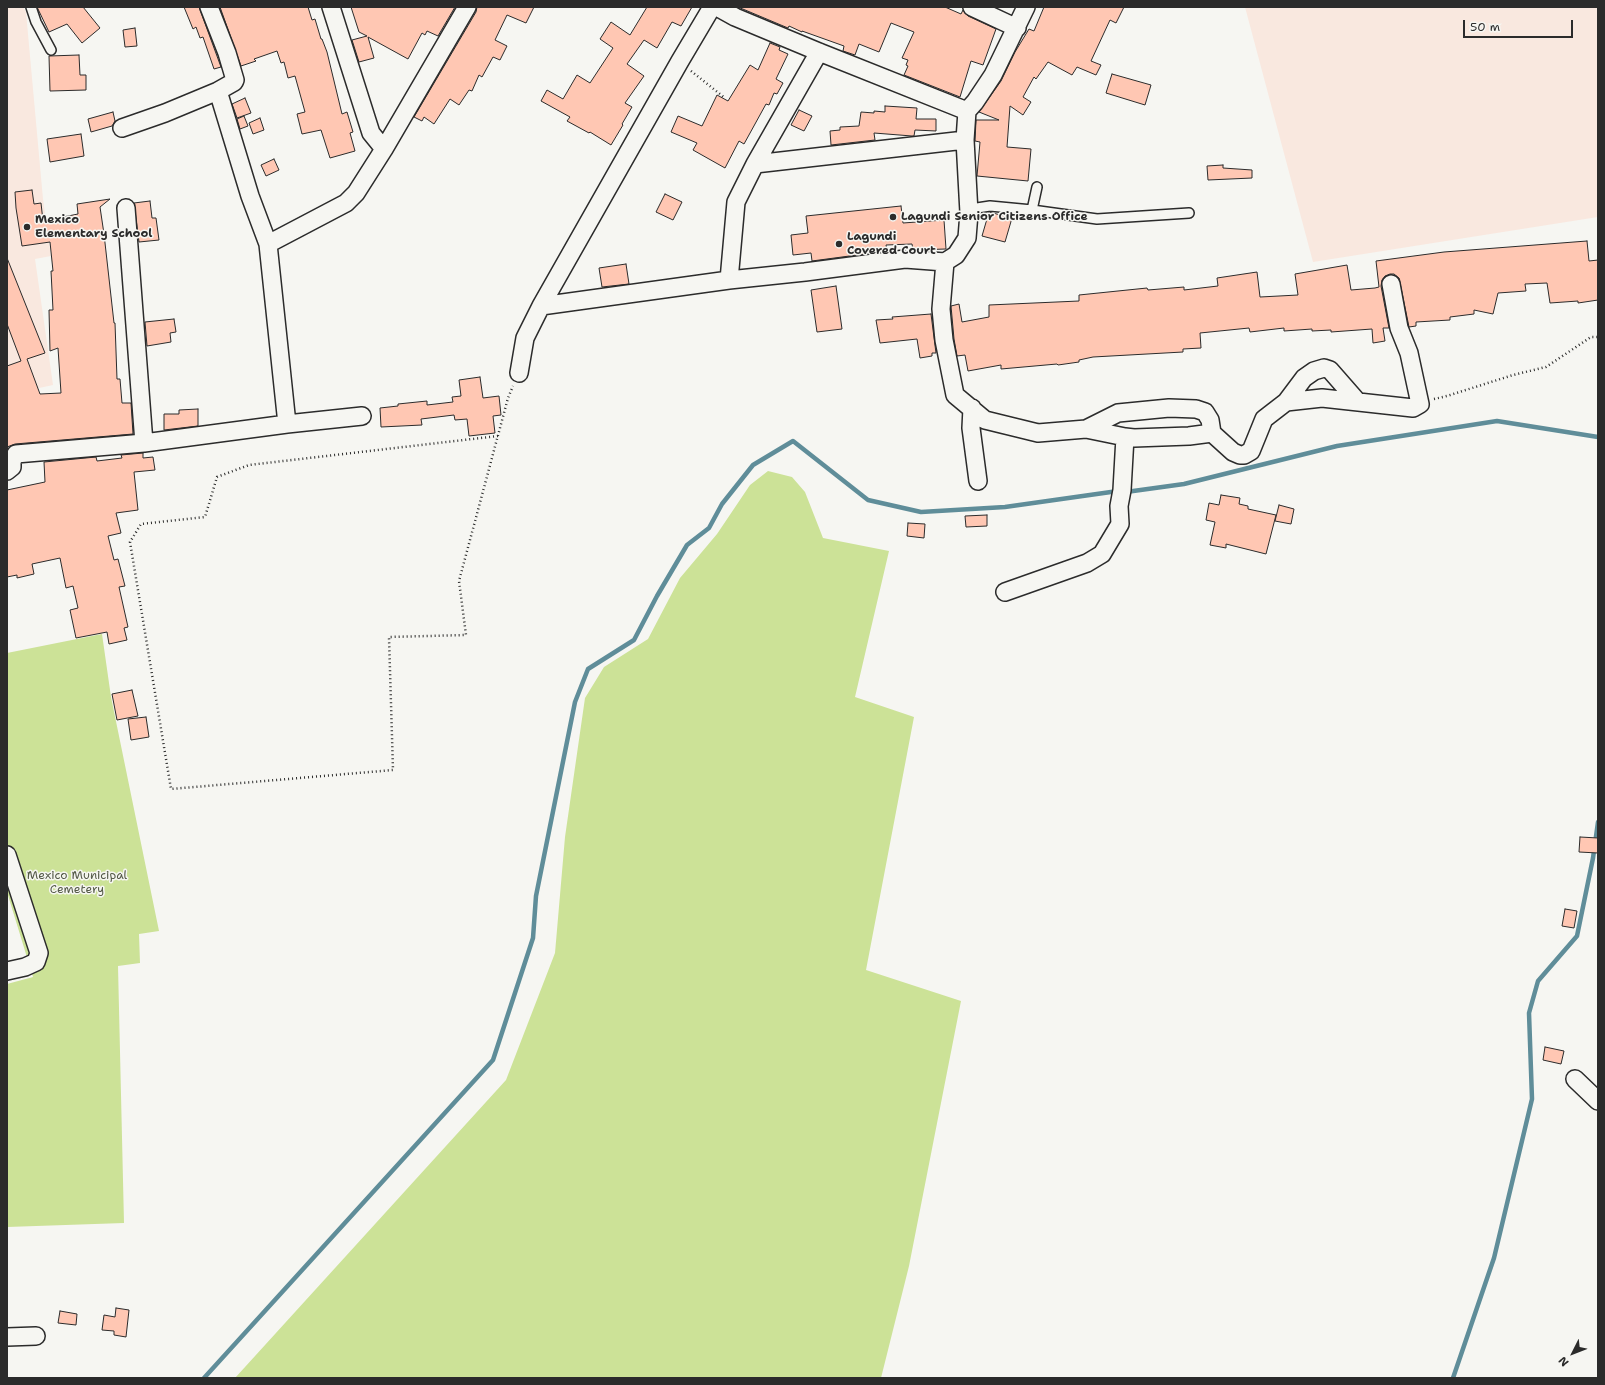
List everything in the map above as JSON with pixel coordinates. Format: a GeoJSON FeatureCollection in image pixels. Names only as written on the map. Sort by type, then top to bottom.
{"type":"FeatureCollection","features":[{"type":"Feature","properties":{"kind":"street"},"geometry":{"type":"LineString","coordinates":[[122,128],[165,113],[218,91],[232,84],[235,80],[227,53],[209,7]]}},
{"type":"Feature","properties":{"kind":"street"},"geometry":{"type":"LineString","coordinates":[[331,7],[371,133],[384,149]]}},
{"type":"Feature","properties":{"kind":"street"},"geometry":{"type":"LineString","coordinates":[[268,244],[346,203],[356,193],[384,149],[467,7]]}},
{"type":"Feature","properties":{"kind":"street"},"geometry":{"type":"LineString","coordinates":[[518,373],[525,338],[541,306],[712,7]]}},
{"type":"Feature","properties":{"kind":"street"},"geometry":{"type":"LineString","coordinates":[[716,7],[819,52],[967,111]]}},
{"type":"Feature","properties":{"kind":"street"},"geometry":{"type":"LineString","coordinates":[[972,7],[1017,28]]}},
{"type":"Feature","properties":{"kind":"street"},"geometry":{"type":"LineString","coordinates":[[541,306],[729,280],[905,259],[945,262],[956,255],[967,238],[969,213],[965,140],[967,111],[975,102],[993,75],[1026,7]]}},
{"type":"Feature","properties":{"kind":"street"},"geometry":{"type":"LineString","coordinates":[[729,280],[736,202],[755,164],[819,52]]}},
{"type":"Feature","properties":{"kind":"street"},"geometry":{"type":"LineString","coordinates":[[218,91],[250,196],[268,244],[287,424]]}},
{"type":"Feature","properties":{"kind":"street"},"geometry":{"type":"LineString","coordinates":[[755,164],[965,140]]}},
{"type":"Feature","properties":{"kind":"street"},"geometry":{"type":"LineString","coordinates":[[126,208],[144,443]]}},
{"type":"Feature","properties":{"kind":"street"},"geometry":{"type":"LineString","coordinates":[[945,262],[941,309],[944,340],[955,395],[985,420],[1038,434],[1086,429],[1134,438],[1189,436],[1212,433]]}},
{"type":"Feature","properties":{"kind":"street"},"geometry":{"type":"LineString","coordinates":[[1286,402],[1322,398],[1412,408],[1420,404],[1409,353],[1399,328],[1391,284]]}},
{"type":"Feature","properties":{"kind":"street"},"geometry":{"type":"LineString","coordinates":[[1086,429],[1118,413],[1169,408],[1196,409],[1205,412],[1210,420],[1212,433],[1233,452],[1240,455],[1251,450],[1264,419],[1286,402],[1304,378],[1314,371],[1324,368],[1330,370],[1358,402]]}},
{"type":"Feature","properties":{"kind":"street"},"geometry":{"type":"LineString","coordinates":[[972,408],[971,428],[978,481]]}},
{"type":"Feature","properties":{"kind":"street"},"geometry":{"type":"LineString","coordinates":[[7,471],[12,467],[12,461],[16,454],[144,443],[287,424],[362,416]]}},
{"type":"Feature","properties":{"kind":"street"},"geometry":{"type":"LineString","coordinates":[[1005,592],[1087,563],[1102,554],[1120,524],[1119,506],[1122,490],[1125,437]]}},
{"type":"Feature","properties":{"kind":"street"},"geometry":{"type":"LineString","coordinates":[[7,855],[40,953],[36,962],[26,968],[7,971]]}},
{"type":"Feature","properties":{"kind":"street"},"geometry":{"type":"LineString","coordinates":[[1575,1079],[1598,1101]]}},
{"type":"Feature","properties":{"kind":"street"},"geometry":{"type":"LineString","coordinates":[[7,1337],[36,1336]]}},
{"type":"Feature","properties":{"kind":"lane"},"geometry":{"type":"LineString","coordinates":[[31,7],[36,22],[51,50]]}},
{"type":"Feature","properties":{"kind":"lane"},"geometry":{"type":"LineString","coordinates":[[1032,210],[1037,187]]}},
{"type":"Feature","properties":{"kind":"lane"},"geometry":{"type":"LineString","coordinates":[[969,213],[978,208],[990,206],[1097,219],[1189,213]]}},
{"type":"Feature","properties":{"kind":"path"},"geometry":{"type":"LineString","coordinates":[[680,61],[725,98]]}},
{"type":"Feature","properties":{"kind":"path"},"geometry":{"type":"LineString","coordinates":[[1420,404],[1430,399],[1447,396],[1513,375],[1546,367],[1591,337],[1598,337]]}},
{"type":"Feature","properties":{"kind":"path"},"geometry":{"type":"LineString","coordinates":[[498,436],[249,465],[217,477],[205,517],[141,524],[130,542],[171,789],[393,770],[389,638],[466,635],[459,581],[498,436],[508,398],[518,373]]}},
{"type":"Feature","properties":{"kind":"shaded area","name":"Mexico Elementary School"},"geometry":{"type":"Polygon","coordinates":[[[7,7],[23,7],[26,12],[43,199],[51,256],[35,259],[53,385],[7,395],[7,7]]]}},
{"type":"Feature","properties":{"kind":"shaded area"},"geometry":{"type":"Polygon","coordinates":[[[1245,7],[1598,7],[1598,217],[1313,262],[1245,7]]]}},
{"type":"Feature","properties":{"kind":"green space"},"geometry":{"type":"Polygon","coordinates":[[[768,471],[792,477],[805,492],[823,538],[889,551],[855,697],[914,717],[866,970],[961,1001],[909,1266],[881,1378],[235,1378],[506,1080],[555,953],[565,837],[585,698],[604,667],[648,639],[680,578],[717,534],[750,485],[768,471]]]}},
{"type":"Feature","properties":{"kind":"green space","name":"Mexico Municipal Cemetery"},"geometry":{"type":"Polygon","coordinates":[[[102,634],[111,697],[159,931],[139,934],[140,963],[118,966],[124,1223],[7,1227],[7,984],[33,977],[7,892],[7,653],[102,634]]]}},
{"type":"Feature","properties":{"kind":"building"},"geometry":{"type":"Polygon","coordinates":[[[37,7],[83,7],[100,28],[82,43],[67,24],[49,32],[37,7]]]}},
{"type":"Feature","properties":{"kind":"building"},"geometry":{"type":"Polygon","coordinates":[[[184,7],[199,7],[221,67],[214,69],[203,37],[200,38],[196,27],[193,29],[184,7]]]}},
{"type":"Feature","properties":{"kind":"building"},"geometry":{"type":"Polygon","coordinates":[[[220,7],[308,7],[312,20],[315,19],[327,52],[342,114],[347,112],[353,132],[350,133],[355,151],[330,158],[321,130],[302,134],[297,114],[305,112],[295,76],[288,78],[284,62],[281,63],[277,51],[254,59],[256,61],[241,66],[220,7]]]}},
{"type":"Feature","properties":{"kind":"building"},"geometry":{"type":"Polygon","coordinates":[[[351,7],[455,7],[438,36],[427,31],[425,35],[422,33],[408,59],[368,37],[374,58],[359,62],[352,40],[367,36],[359,32],[351,7]]]}},
{"type":"Feature","properties":{"kind":"building"},"geometry":{"type":"Polygon","coordinates":[[[477,7],[534,7],[526,23],[507,15],[495,40],[507,46],[500,60],[493,57],[482,77],[479,75],[472,91],[469,90],[459,105],[450,99],[434,124],[424,117],[422,121],[414,117],[476,12],[477,7]]]}},
{"type":"Feature","properties":{"kind":"building"},"geometry":{"type":"Polygon","coordinates":[[[647,7],[692,7],[681,26],[672,22],[657,48],[644,40],[627,64],[644,76],[625,103],[632,107],[611,145],[590,132],[589,133],[567,121],[570,117],[541,101],[547,90],[563,99],[577,75],[590,83],[613,48],[600,39],[611,22],[630,35],[647,7]]]}},
{"type":"Feature","properties":{"kind":"building"},"geometry":{"type":"Polygon","coordinates":[[[738,7],[945,7],[961,14],[963,10],[968,16],[996,29],[983,65],[971,61],[960,97],[904,75],[908,66],[906,65],[908,60],[902,58],[914,32],[891,23],[879,52],[859,44],[855,55],[843,51],[844,46],[789,26],[788,28],[738,7]]]}},
{"type":"Feature","properties":{"kind":"building"},"geometry":{"type":"Polygon","coordinates":[[[1044,7],[1124,7],[1116,23],[1110,20],[1091,61],[1101,65],[1096,75],[1077,67],[1072,75],[1048,62],[1036,79],[1034,77],[1023,97],[1031,102],[1023,115],[1010,106],[1007,147],[1031,149],[1028,181],[977,176],[980,142],[975,141],[976,120],[999,120],[979,112],[1001,81],[1015,52],[1029,29],[1034,31],[1044,7]]]}},
{"type":"Feature","properties":{"kind":"building"},"geometry":{"type":"Polygon","coordinates":[[[135,28],[137,46],[125,47],[123,30],[135,28]]]}},
{"type":"Feature","properties":{"kind":"building"},"geometry":{"type":"Polygon","coordinates":[[[770,43],[780,47],[779,50],[788,54],[776,79],[783,83],[777,94],[774,93],[769,105],[766,104],[744,144],[739,141],[725,168],[693,150],[697,143],[671,132],[678,116],[702,126],[717,95],[728,101],[750,65],[758,70],[770,43]]]}},
{"type":"Feature","properties":{"kind":"building"},"geometry":{"type":"Polygon","coordinates":[[[79,55],[80,75],[86,75],[86,90],[50,91],[49,56],[79,55]]]}},
{"type":"Feature","properties":{"kind":"building"},"geometry":{"type":"Polygon","coordinates":[[[1112,74],[1151,85],[1145,105],[1106,93],[1112,74]]]}},
{"type":"Feature","properties":{"kind":"building"},"geometry":{"type":"Polygon","coordinates":[[[245,98],[251,113],[237,118],[232,104],[245,98]]]}},
{"type":"Feature","properties":{"kind":"building"},"geometry":{"type":"Polygon","coordinates":[[[885,106],[917,108],[916,119],[936,119],[936,131],[915,130],[914,136],[874,133],[875,140],[831,145],[830,131],[840,130],[840,127],[859,126],[861,112],[885,112],[885,106]]]}},
{"type":"Feature","properties":{"kind":"building"},"geometry":{"type":"Polygon","coordinates":[[[799,110],[812,116],[804,131],[791,125],[799,110]]]}},
{"type":"Feature","properties":{"kind":"building"},"geometry":{"type":"Polygon","coordinates":[[[113,112],[115,121],[112,126],[91,132],[88,119],[113,112]]]}},
{"type":"Feature","properties":{"kind":"building"},"geometry":{"type":"Polygon","coordinates":[[[244,116],[248,126],[240,129],[237,119],[244,116]]]}},
{"type":"Feature","properties":{"kind":"building"},"geometry":{"type":"Polygon","coordinates":[[[260,118],[264,130],[253,134],[249,123],[260,118]]]}},
{"type":"Feature","properties":{"kind":"building"},"geometry":{"type":"Polygon","coordinates":[[[81,134],[84,156],[50,162],[47,139],[81,134]]]}},
{"type":"Feature","properties":{"kind":"building"},"geometry":{"type":"Polygon","coordinates":[[[274,159],[279,170],[266,176],[261,165],[274,159]]]}},
{"type":"Feature","properties":{"kind":"building"},"geometry":{"type":"Polygon","coordinates":[[[1223,165],[1223,168],[1252,170],[1252,178],[1208,180],[1207,166],[1223,165]]]}},
{"type":"Feature","properties":{"kind":"building"},"geometry":{"type":"Polygon","coordinates":[[[32,190],[34,204],[41,203],[43,221],[78,214],[77,204],[110,199],[100,207],[115,323],[117,379],[120,379],[122,403],[131,403],[133,434],[15,444],[7,447],[7,366],[21,361],[7,324],[7,258],[45,353],[27,359],[40,394],[61,393],[58,348],[50,351],[49,310],[53,310],[51,271],[53,271],[50,242],[22,246],[16,208],[15,192],[32,190]]]}},
{"type":"Feature","properties":{"kind":"building"},"geometry":{"type":"Polygon","coordinates":[[[665,194],[682,202],[673,220],[656,212],[665,194]]]}},
{"type":"Feature","properties":{"kind":"building"},"geometry":{"type":"Polygon","coordinates":[[[150,201],[152,218],[156,218],[159,240],[139,242],[134,203],[150,201]]]}},
{"type":"Feature","properties":{"kind":"building","name":"Lagundi Covered Court"},"geometry":{"type":"Polygon","coordinates":[[[901,206],[903,223],[944,220],[946,249],[913,250],[912,244],[886,245],[887,251],[812,261],[811,253],[793,255],[791,235],[808,233],[806,216],[901,206]]]}},
{"type":"Feature","properties":{"kind":"building"},"geometry":{"type":"Polygon","coordinates":[[[989,212],[1012,218],[1005,242],[982,236],[989,212]]]}},
{"type":"Feature","properties":{"kind":"building"},"geometry":{"type":"Polygon","coordinates":[[[1587,241],[1589,261],[1598,260],[1598,300],[1578,303],[1578,301],[1550,303],[1547,283],[1525,284],[1526,291],[1498,293],[1493,314],[1474,310],[1474,314],[1450,317],[1450,320],[1416,322],[1416,326],[1409,327],[1399,278],[1394,274],[1390,274],[1385,276],[1382,280],[1381,286],[1389,328],[1383,328],[1385,341],[1373,343],[1372,329],[1331,332],[1331,330],[1312,331],[1312,329],[1284,331],[1284,328],[1250,332],[1249,328],[1200,333],[1201,348],[1183,349],[1183,352],[1093,357],[1079,360],[1079,362],[1058,365],[1001,369],[1001,365],[968,371],[965,355],[957,356],[954,339],[951,306],[959,304],[962,322],[989,317],[989,305],[1079,301],[1079,295],[1147,288],[1148,290],[1184,287],[1184,290],[1218,286],[1217,278],[1257,272],[1260,297],[1298,295],[1295,274],[1347,265],[1351,290],[1375,288],[1379,287],[1376,261],[1444,252],[1587,241]]]}},
{"type":"Feature","properties":{"kind":"building"},"geometry":{"type":"Polygon","coordinates":[[[626,264],[629,284],[602,287],[599,268],[626,264]]]}},
{"type":"Feature","properties":{"kind":"building"},"geometry":{"type":"Polygon","coordinates":[[[836,286],[842,329],[817,332],[811,290],[836,286]]]}},
{"type":"Feature","properties":{"kind":"building"},"geometry":{"type":"Polygon","coordinates":[[[931,314],[936,353],[932,353],[932,356],[920,358],[917,339],[880,343],[876,320],[893,319],[892,317],[931,314]]]}},
{"type":"Feature","properties":{"kind":"building"},"geometry":{"type":"Polygon","coordinates":[[[174,319],[176,332],[170,333],[171,342],[147,346],[145,322],[174,319]]]}},
{"type":"Feature","properties":{"kind":"building"},"geometry":{"type":"Polygon","coordinates":[[[480,377],[483,398],[499,396],[501,415],[493,416],[495,433],[469,436],[467,419],[455,420],[454,415],[421,419],[422,425],[381,427],[380,408],[398,406],[398,404],[427,401],[427,405],[453,402],[452,397],[461,396],[459,380],[480,377]]]}},
{"type":"Feature","properties":{"kind":"building"},"geometry":{"type":"Polygon","coordinates":[[[198,409],[198,426],[164,430],[164,414],[179,414],[179,410],[198,409]]]}},
{"type":"Feature","properties":{"kind":"building"},"geometry":{"type":"Polygon","coordinates":[[[143,453],[143,458],[153,457],[155,470],[134,472],[138,510],[116,513],[121,533],[108,536],[114,560],[118,559],[125,586],[119,587],[128,627],[124,628],[127,640],[109,644],[107,632],[76,638],[70,610],[78,608],[73,586],[66,588],[60,558],[32,564],[34,574],[17,578],[17,575],[7,577],[7,490],[45,482],[44,462],[96,457],[97,461],[122,458],[121,455],[143,453]]]}},
{"type":"Feature","properties":{"kind":"building"},"geometry":{"type":"Polygon","coordinates":[[[1221,495],[1240,498],[1239,504],[1248,506],[1248,509],[1276,515],[1266,554],[1226,544],[1226,548],[1210,545],[1215,522],[1206,520],[1209,503],[1219,505],[1221,495]]]}},
{"type":"Feature","properties":{"kind":"building"},"geometry":{"type":"Polygon","coordinates":[[[1279,505],[1294,509],[1291,524],[1275,521],[1279,505]]]}},
{"type":"Feature","properties":{"kind":"building"},"geometry":{"type":"Polygon","coordinates":[[[987,515],[987,526],[966,527],[965,516],[987,515]]]}},
{"type":"Feature","properties":{"kind":"building"},"geometry":{"type":"Polygon","coordinates":[[[908,523],[925,524],[924,538],[907,536],[908,523]]]}},
{"type":"Feature","properties":{"kind":"building"},"geometry":{"type":"Polygon","coordinates":[[[132,690],[138,716],[117,720],[112,694],[132,690]]]}},
{"type":"Feature","properties":{"kind":"building"},"geometry":{"type":"Polygon","coordinates":[[[146,717],[149,737],[131,740],[128,719],[146,717]]]}},
{"type":"Feature","properties":{"kind":"building"},"geometry":{"type":"Polygon","coordinates":[[[1580,837],[1598,838],[1598,853],[1579,852],[1580,837]]]}},
{"type":"Feature","properties":{"kind":"building"},"geometry":{"type":"Polygon","coordinates":[[[1565,909],[1577,911],[1574,928],[1562,926],[1565,909]]]}},
{"type":"Feature","properties":{"kind":"building"},"geometry":{"type":"Polygon","coordinates":[[[1545,1047],[1564,1051],[1561,1064],[1543,1060],[1545,1047]]]}},
{"type":"Feature","properties":{"kind":"building"},"geometry":{"type":"Polygon","coordinates":[[[116,1308],[129,1310],[126,1337],[114,1335],[114,1331],[102,1330],[104,1315],[115,1317],[116,1308]]]}},
{"type":"Feature","properties":{"kind":"building"},"geometry":{"type":"Polygon","coordinates":[[[60,1311],[77,1314],[76,1325],[58,1323],[60,1311]]]}},
{"type":"Feature","properties":{"kind":"waterway"},"geometry":{"type":"LineString","coordinates":[[1126,492],[1184,484],[1337,446],[1497,421],[1598,437]]}},
{"type":"Feature","properties":{"kind":"waterway"},"geometry":{"type":"LineString","coordinates":[[204,1378],[493,1060],[533,938],[536,896],[575,702],[588,669],[634,640],[657,596],[687,545],[709,528],[722,504],[753,465],[793,441],[868,500],[921,512],[1005,507],[1118,491]]}},
{"type":"Feature","properties":{"kind":"waterway"},"geometry":{"type":"LineString","coordinates":[[1453,1378],[1494,1258],[1532,1099],[1529,1013],[1538,981],[1577,936],[1593,858],[1598,822]]}},
{"type":"Feature","properties":{"kind":"place","name":"Lagundi Senior Citizens Office"},"geometry":{"type":"Point","coordinates":[893,217]}},
{"type":"Feature","properties":{"kind":"place","name":"Mexico Elementary School"},"geometry":{"type":"Point","coordinates":[27,227]}},
{"type":"Feature","properties":{"kind":"place","name":"Lagundi Covered Court"},"geometry":{"type":"Point","coordinates":[839,244]}}]}
